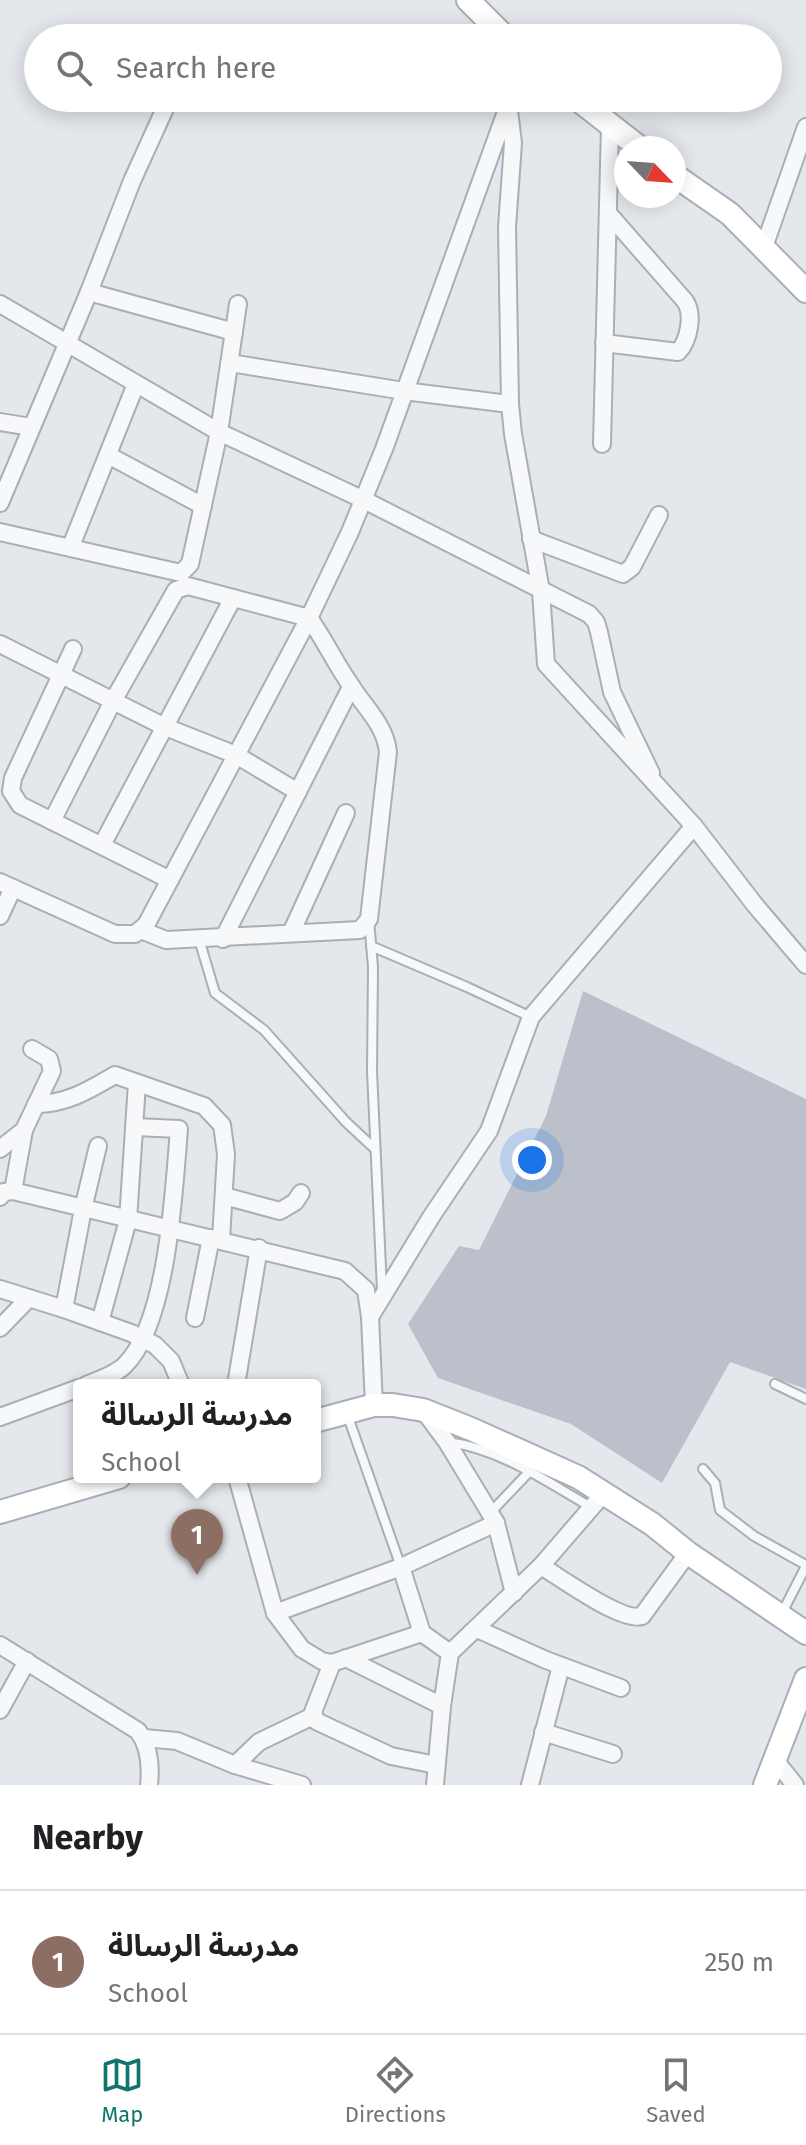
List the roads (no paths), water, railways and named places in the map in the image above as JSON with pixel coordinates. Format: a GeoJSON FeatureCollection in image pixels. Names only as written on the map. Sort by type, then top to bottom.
{"type":"FeatureCollection","features":[{"type":"Feature","properties":{"kind":"street"},"geometry":{"type":"LineString","coordinates":[[468,0],[492,24]]}},
{"type":"Feature","properties":{"kind":"street"},"geometry":{"type":"LineString","coordinates":[[0,503],[163,112]]}},
{"type":"Feature","properties":{"kind":"street"},"geometry":{"type":"LineString","coordinates":[[0,916],[7,885],[115,934],[129,936],[141,930],[309,618],[364,500],[505,112]]}},
{"type":"Feature","properties":{"kind":"street"},"geometry":{"type":"LineString","coordinates":[[510,112],[513,143],[507,227],[510,404],[541,591],[546,664],[694,826],[806,965]]}},
{"type":"Feature","properties":{"kind":"street"},"geometry":{"type":"LineString","coordinates":[[593,112],[624,136]]}},
{"type":"Feature","properties":{"kind":"street"},"geometry":{"type":"LineString","coordinates":[[602,444],[610,126]]}},
{"type":"Feature","properties":{"kind":"street"},"geometry":{"type":"LineString","coordinates":[[764,247],[806,127]]}},
{"type":"Feature","properties":{"kind":"street"},"geometry":{"type":"LineString","coordinates":[[686,183],[730,214],[806,291]]}},
{"type":"Feature","properties":{"kind":"street"},"geometry":{"type":"LineString","coordinates":[[604,343],[678,352],[683,346],[691,313],[685,301],[608,213]]}},
{"type":"Feature","properties":{"kind":"street"},"geometry":{"type":"LineString","coordinates":[[89,292],[234,332]]}},
{"type":"Feature","properties":{"kind":"street"},"geometry":{"type":"LineString","coordinates":[[0,304],[219,432],[364,500],[589,614],[596,622],[612,692],[660,791]]}},
{"type":"Feature","properties":{"kind":"street"},"geometry":{"type":"LineString","coordinates":[[0,532],[181,573],[190,564],[219,432],[238,304]]}},
{"type":"Feature","properties":{"kind":"street"},"geometry":{"type":"LineString","coordinates":[[230,363],[404,391],[510,404]]}},
{"type":"Feature","properties":{"kind":"street"},"geometry":{"type":"LineString","coordinates":[[71,546],[136,384]]}},
{"type":"Feature","properties":{"kind":"street"},"geometry":{"type":"LineString","coordinates":[[0,422],[31,427]]}},
{"type":"Feature","properties":{"kind":"street"},"geometry":{"type":"LineString","coordinates":[[108,455],[203,506]]}},
{"type":"Feature","properties":{"kind":"street"},"geometry":{"type":"LineString","coordinates":[[531,539],[623,574],[632,567],[659,515]]}},
{"type":"Feature","properties":{"kind":"street"},"geometry":{"type":"LineString","coordinates":[[52,821],[113,701],[176,590],[188,586],[309,618],[351,687],[381,727],[388,752],[369,919],[360,930],[223,939],[166,940],[141,930]]}},
{"type":"Feature","properties":{"kind":"street"},"geometry":{"type":"LineString","coordinates":[[102,845],[233,598]]}},
{"type":"Feature","properties":{"kind":"street"},"geometry":{"type":"LineString","coordinates":[[0,644],[163,726],[236,755],[298,792]]}},
{"type":"Feature","properties":{"kind":"street"},"geometry":{"type":"LineString","coordinates":[[73,649],[13,778],[11,791],[20,805],[170,880]]}},
{"type":"Feature","properties":{"kind":"street"},"geometry":{"type":"LineString","coordinates":[[223,939],[351,687]]}},
{"type":"Feature","properties":{"kind":"street"},"geometry":{"type":"LineString","coordinates":[[291,933],[346,813]]}},
{"type":"Feature","properties":{"kind":"street"},"geometry":{"type":"LineString","coordinates":[[370,1317],[489,1131],[531,1017],[694,826]]}},
{"type":"Feature","properties":{"kind":"street"},"geometry":{"type":"LineString","coordinates":[[32,1049],[49,1059],[52,1071],[24,1130],[7,1194],[259,1248],[345,1271],[366,1290],[374,1405]]}},
{"type":"Feature","properties":{"kind":"street"},"geometry":{"type":"LineString","coordinates":[[36,1104],[56,1104],[84,1093],[115,1075],[204,1106],[222,1125],[226,1154],[224,1196],[195,1318]]}},
{"type":"Feature","properties":{"kind":"street"},"geometry":{"type":"LineString","coordinates":[[100,1322],[128,1220],[137,1083]]}},
{"type":"Feature","properties":{"kind":"street"},"geometry":{"type":"LineString","coordinates":[[108,1379],[124,1366],[144,1340],[171,1230],[182,1098]]}},
{"type":"Feature","properties":{"kind":"street"},"geometry":{"type":"LineString","coordinates":[[135,1127],[179,1129]]}},
{"type":"Feature","properties":{"kind":"street"},"geometry":{"type":"LineString","coordinates":[[0,1149],[24,1130]]}},
{"type":"Feature","properties":{"kind":"street"},"geometry":{"type":"LineString","coordinates":[[64,1309],[98,1146]]}},
{"type":"Feature","properties":{"kind":"street"},"geometry":{"type":"LineString","coordinates":[[224,1196],[280,1211],[295,1202],[301,1193]]}},
{"type":"Feature","properties":{"kind":"street"},"geometry":{"type":"LineString","coordinates":[[237,1379],[259,1248]]}},
{"type":"Feature","properties":{"kind":"street"},"geometry":{"type":"LineString","coordinates":[[0,1289],[64,1309],[144,1340],[165,1353],[179,1379]]}},
{"type":"Feature","properties":{"kind":"street"},"geometry":{"type":"LineString","coordinates":[[0,1328],[29,1298]]}},
{"type":"Feature","properties":{"kind":"street"},"geometry":{"type":"LineString","coordinates":[[0,1417],[73,1390]]}},
{"type":"Feature","properties":{"kind":"street"},"geometry":{"type":"LineString","coordinates":[[321,1419],[374,1405],[423,1410],[545,1462],[598,1500],[652,1524],[688,1553],[806,1633]]}},
{"type":"Feature","properties":{"kind":"street"},"geometry":{"type":"LineString","coordinates":[[423,1410],[447,1442],[493,1518],[514,1593]]}},
{"type":"Feature","properties":{"kind":"street"},"geometry":{"type":"LineString","coordinates":[[0,1512],[99,1483]]}},
{"type":"Feature","properties":{"kind":"street"},"geometry":{"type":"LineString","coordinates":[[239,1483],[275,1613],[302,1649],[322,1661],[339,1660],[422,1633]]}},
{"type":"Feature","properties":{"kind":"street"},"geometry":{"type":"LineString","coordinates":[[435,1785],[450,1653],[541,1566],[598,1500]]}},
{"type":"Feature","properties":{"kind":"street"},"geometry":{"type":"LineString","coordinates":[[275,1613],[401,1567],[493,1518]]}},
{"type":"Feature","properties":{"kind":"street"},"geometry":{"type":"LineString","coordinates":[[541,1566],[620,1613],[636,1618],[642,1616],[688,1553]]}},
{"type":"Feature","properties":{"kind":"street"},"geometry":{"type":"LineString","coordinates":[[401,1567],[422,1633],[450,1653]]}},
{"type":"Feature","properties":{"kind":"street"},"geometry":{"type":"LineString","coordinates":[[477,1629],[621,1688]]}},
{"type":"Feature","properties":{"kind":"street"},"geometry":{"type":"LineString","coordinates":[[0,1645],[128,1724],[144,1738],[151,1765],[149,1785]]}},
{"type":"Feature","properties":{"kind":"street"},"geometry":{"type":"LineString","coordinates":[[339,1660],[442,1706]]}},
{"type":"Feature","properties":{"kind":"street"},"geometry":{"type":"LineString","coordinates":[[235,1765],[259,1742],[313,1716],[339,1660]]}},
{"type":"Feature","properties":{"kind":"street"},"geometry":{"type":"LineString","coordinates":[[0,1710],[27,1661]]}},
{"type":"Feature","properties":{"kind":"street"},"geometry":{"type":"LineString","coordinates":[[530,1785],[561,1666]]}},
{"type":"Feature","properties":{"kind":"street"},"geometry":{"type":"LineString","coordinates":[[765,1785],[806,1679]]}},
{"type":"Feature","properties":{"kind":"street"},"geometry":{"type":"LineString","coordinates":[[313,1716],[318,1723],[374,1749],[408,1761],[436,1765]]}},
{"type":"Feature","properties":{"kind":"street"},"geometry":{"type":"LineString","coordinates":[[543,1732],[613,1754]]}},
{"type":"Feature","properties":{"kind":"street"},"geometry":{"type":"LineString","coordinates":[[144,1738],[177,1741],[235,1765],[302,1785]]}},
{"type":"Feature","properties":{"kind":"street"},"geometry":{"type":"LineString","coordinates":[[775,1760],[795,1785]]}},
{"type":"Feature","properties":{"kind":"lane"},"geometry":{"type":"LineString","coordinates":[[369,919],[382,1294]]}},
{"type":"Feature","properties":{"kind":"lane"},"geometry":{"type":"LineString","coordinates":[[199,939],[215,993],[264,1030],[346,1122],[375,1149]]}},
{"type":"Feature","properties":{"kind":"lane"},"geometry":{"type":"LineString","coordinates":[[371,946],[531,1017]]}},
{"type":"Feature","properties":{"kind":"lane"},"geometry":{"type":"LineString","coordinates":[[775,1384],[806,1399]]}},
{"type":"Feature","properties":{"kind":"lane"},"geometry":{"type":"LineString","coordinates":[[346,1413],[401,1567]]}},
{"type":"Feature","properties":{"kind":"lane"},"geometry":{"type":"LineString","coordinates":[[447,1442],[499,1454],[529,1472],[598,1500]]}},
{"type":"Feature","properties":{"kind":"lane"},"geometry":{"type":"LineString","coordinates":[[703,1469],[715,1483],[720,1510],[754,1536],[806,1566],[781,1616]]}},
{"type":"Feature","properties":{"kind":"lane"},"geometry":{"type":"LineString","coordinates":[[493,1518],[529,1472]]}},
{"type":"Feature","properties":{"kind":"place","name":"مدرسة الرسالة"},"geometry":{"type":"Point","coordinates":[197,1575]}}]}
